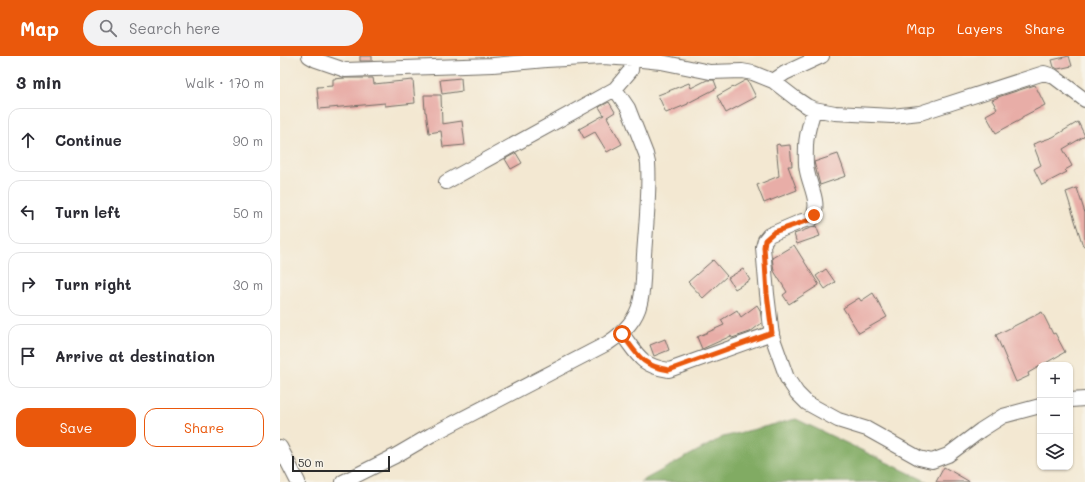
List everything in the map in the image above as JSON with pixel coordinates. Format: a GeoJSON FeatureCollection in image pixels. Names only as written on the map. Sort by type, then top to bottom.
{"type":"FeatureCollection","features":[{"type":"Feature","properties":{"kind":"street"},"geometry":{"type":"LineString","coordinates":[[309,56],[345,70],[493,65],[546,60],[596,58],[662,59],[710,72],[742,71],[753,73],[773,81],[795,98],[814,109],[836,113],[865,115],[892,116],[920,113],[1044,73],[1053,76],[1085,100]]}},
{"type":"Feature","properties":{"kind":"street"},"geometry":{"type":"LineString","coordinates":[[773,81],[785,73],[822,56]]}},
{"type":"Feature","properties":{"kind":"street"},"geometry":{"type":"LineString","coordinates":[[446,182],[615,89],[631,70],[632,59]]}},
{"type":"Feature","properties":{"kind":"street"},"geometry":{"type":"LineString","coordinates":[[343,482],[396,456],[431,435],[608,343],[622,334],[633,320],[640,303],[646,228],[648,168],[646,154],[628,108],[615,89]]}},
{"type":"Feature","properties":{"kind":"street"},"geometry":{"type":"LineString","coordinates":[[814,109],[806,144],[806,170],[816,204],[814,215],[812,219],[774,232],[765,240],[764,247],[767,294],[772,333],[788,378],[797,393],[807,403],[838,420],[867,429],[919,458],[932,461],[948,455],[981,430],[1003,416],[1037,407]]}},
{"type":"Feature","properties":{"kind":"street"},"geometry":{"type":"LineString","coordinates":[[622,334],[645,363],[653,367],[669,370],[772,333]]}},
{"type":"Feature","properties":{"kind":"street"},"geometry":{"type":"LineString","coordinates":[[1073,400],[1085,399]]}},
{"type":"Feature","properties":{"kind":"street"},"geometry":{"type":"LineString","coordinates":[[280,447],[298,482]]}},
{"type":"Feature","properties":{"kind":"green space"},"geometry":{"type":"Polygon","coordinates":[[[796,419],[928,482],[640,482],[723,437],[796,419]]]}},
{"type":"Feature","properties":{"kind":"building"},"geometry":{"type":"Polygon","coordinates":[[[360,56],[372,56],[372,61],[360,61],[360,56]]]}},
{"type":"Feature","properties":{"kind":"building"},"geometry":{"type":"Polygon","coordinates":[[[1069,56],[1072,66],[1058,69],[1054,67],[1052,60],[1069,56]]]}},
{"type":"Feature","properties":{"kind":"building"},"geometry":{"type":"Polygon","coordinates":[[[373,78],[374,84],[413,80],[415,103],[385,106],[385,103],[319,109],[317,87],[333,86],[333,79],[373,78]]]}},
{"type":"Feature","properties":{"kind":"building"},"geometry":{"type":"Polygon","coordinates":[[[461,78],[462,91],[442,94],[440,80],[461,78]]]}},
{"type":"Feature","properties":{"kind":"building"},"geometry":{"type":"Polygon","coordinates":[[[707,80],[714,80],[717,88],[688,104],[666,113],[658,95],[689,83],[691,88],[707,80]]]}},
{"type":"Feature","properties":{"kind":"building"},"geometry":{"type":"Polygon","coordinates":[[[746,80],[748,81],[756,97],[726,113],[717,96],[746,80]]]}},
{"type":"Feature","properties":{"kind":"building"},"geometry":{"type":"Polygon","coordinates":[[[1035,85],[1045,105],[996,133],[986,115],[997,109],[992,100],[1035,85]]]}},
{"type":"Feature","properties":{"kind":"building"},"geometry":{"type":"Polygon","coordinates":[[[424,95],[441,95],[442,124],[462,121],[465,145],[443,147],[441,131],[429,133],[425,112],[424,95]]]}},
{"type":"Feature","properties":{"kind":"building"},"geometry":{"type":"Polygon","coordinates":[[[609,102],[615,112],[607,117],[622,144],[607,152],[595,132],[584,138],[579,129],[604,115],[599,107],[609,102]]]}},
{"type":"Feature","properties":{"kind":"building"},"geometry":{"type":"Polygon","coordinates":[[[1078,122],[1085,136],[1063,149],[1072,166],[1065,170],[1067,172],[1042,185],[1034,169],[1041,165],[1033,144],[1053,137],[1078,122]]]}},
{"type":"Feature","properties":{"kind":"building"},"geometry":{"type":"Polygon","coordinates":[[[779,144],[780,146],[790,145],[792,166],[788,166],[797,190],[764,203],[757,185],[779,176],[776,145],[779,144]]]}},
{"type":"Feature","properties":{"kind":"building"},"geometry":{"type":"Polygon","coordinates":[[[516,153],[522,163],[511,169],[505,159],[516,153]]]}},
{"type":"Feature","properties":{"kind":"building"},"geometry":{"type":"Polygon","coordinates":[[[838,154],[846,176],[820,185],[814,162],[838,154]]]}},
{"type":"Feature","properties":{"kind":"building"},"geometry":{"type":"Polygon","coordinates":[[[1077,188],[1085,213],[1085,245],[1083,246],[1066,192],[1077,188]]]}},
{"type":"Feature","properties":{"kind":"building"},"geometry":{"type":"Polygon","coordinates":[[[816,226],[820,236],[797,244],[794,234],[816,226]]]}},
{"type":"Feature","properties":{"kind":"building"},"geometry":{"type":"Polygon","coordinates":[[[794,245],[819,285],[789,304],[783,295],[787,292],[774,271],[772,258],[794,245]]]}},
{"type":"Feature","properties":{"kind":"building"},"geometry":{"type":"Polygon","coordinates":[[[713,260],[727,276],[703,298],[688,282],[713,260]]]}},
{"type":"Feature","properties":{"kind":"building"},"geometry":{"type":"Polygon","coordinates":[[[743,269],[750,280],[735,289],[728,278],[743,269]]]}},
{"type":"Feature","properties":{"kind":"building"},"geometry":{"type":"Polygon","coordinates":[[[826,269],[835,282],[825,289],[816,276],[826,269]]]}},
{"type":"Feature","properties":{"kind":"building"},"geometry":{"type":"Polygon","coordinates":[[[873,293],[887,317],[859,333],[843,308],[859,298],[861,301],[873,293]]]}},
{"type":"Feature","properties":{"kind":"building"},"geometry":{"type":"Polygon","coordinates":[[[757,305],[760,310],[762,323],[750,332],[732,338],[731,336],[702,349],[697,337],[724,325],[721,320],[737,310],[741,317],[757,305]]]}},
{"type":"Feature","properties":{"kind":"building"},"geometry":{"type":"Polygon","coordinates":[[[1042,312],[1053,334],[1055,333],[1065,352],[1047,362],[1037,362],[1037,368],[1028,373],[1029,376],[1016,382],[996,335],[1042,312]]]}},
{"type":"Feature","properties":{"kind":"building"},"geometry":{"type":"Polygon","coordinates":[[[665,339],[669,350],[654,356],[650,345],[665,339]]]}},
{"type":"Feature","properties":{"kind":"building"},"geometry":{"type":"Polygon","coordinates":[[[944,467],[970,482],[936,482],[944,467]]]}},
{"type":"Feature","properties":{"kind":"route"},"geometry":{"type":"LineString","coordinates":[[622,334],[645,363],[653,367],[669,370],[772,333],[767,294],[764,247],[765,240],[768,235],[812,219],[814,215]]}}]}
